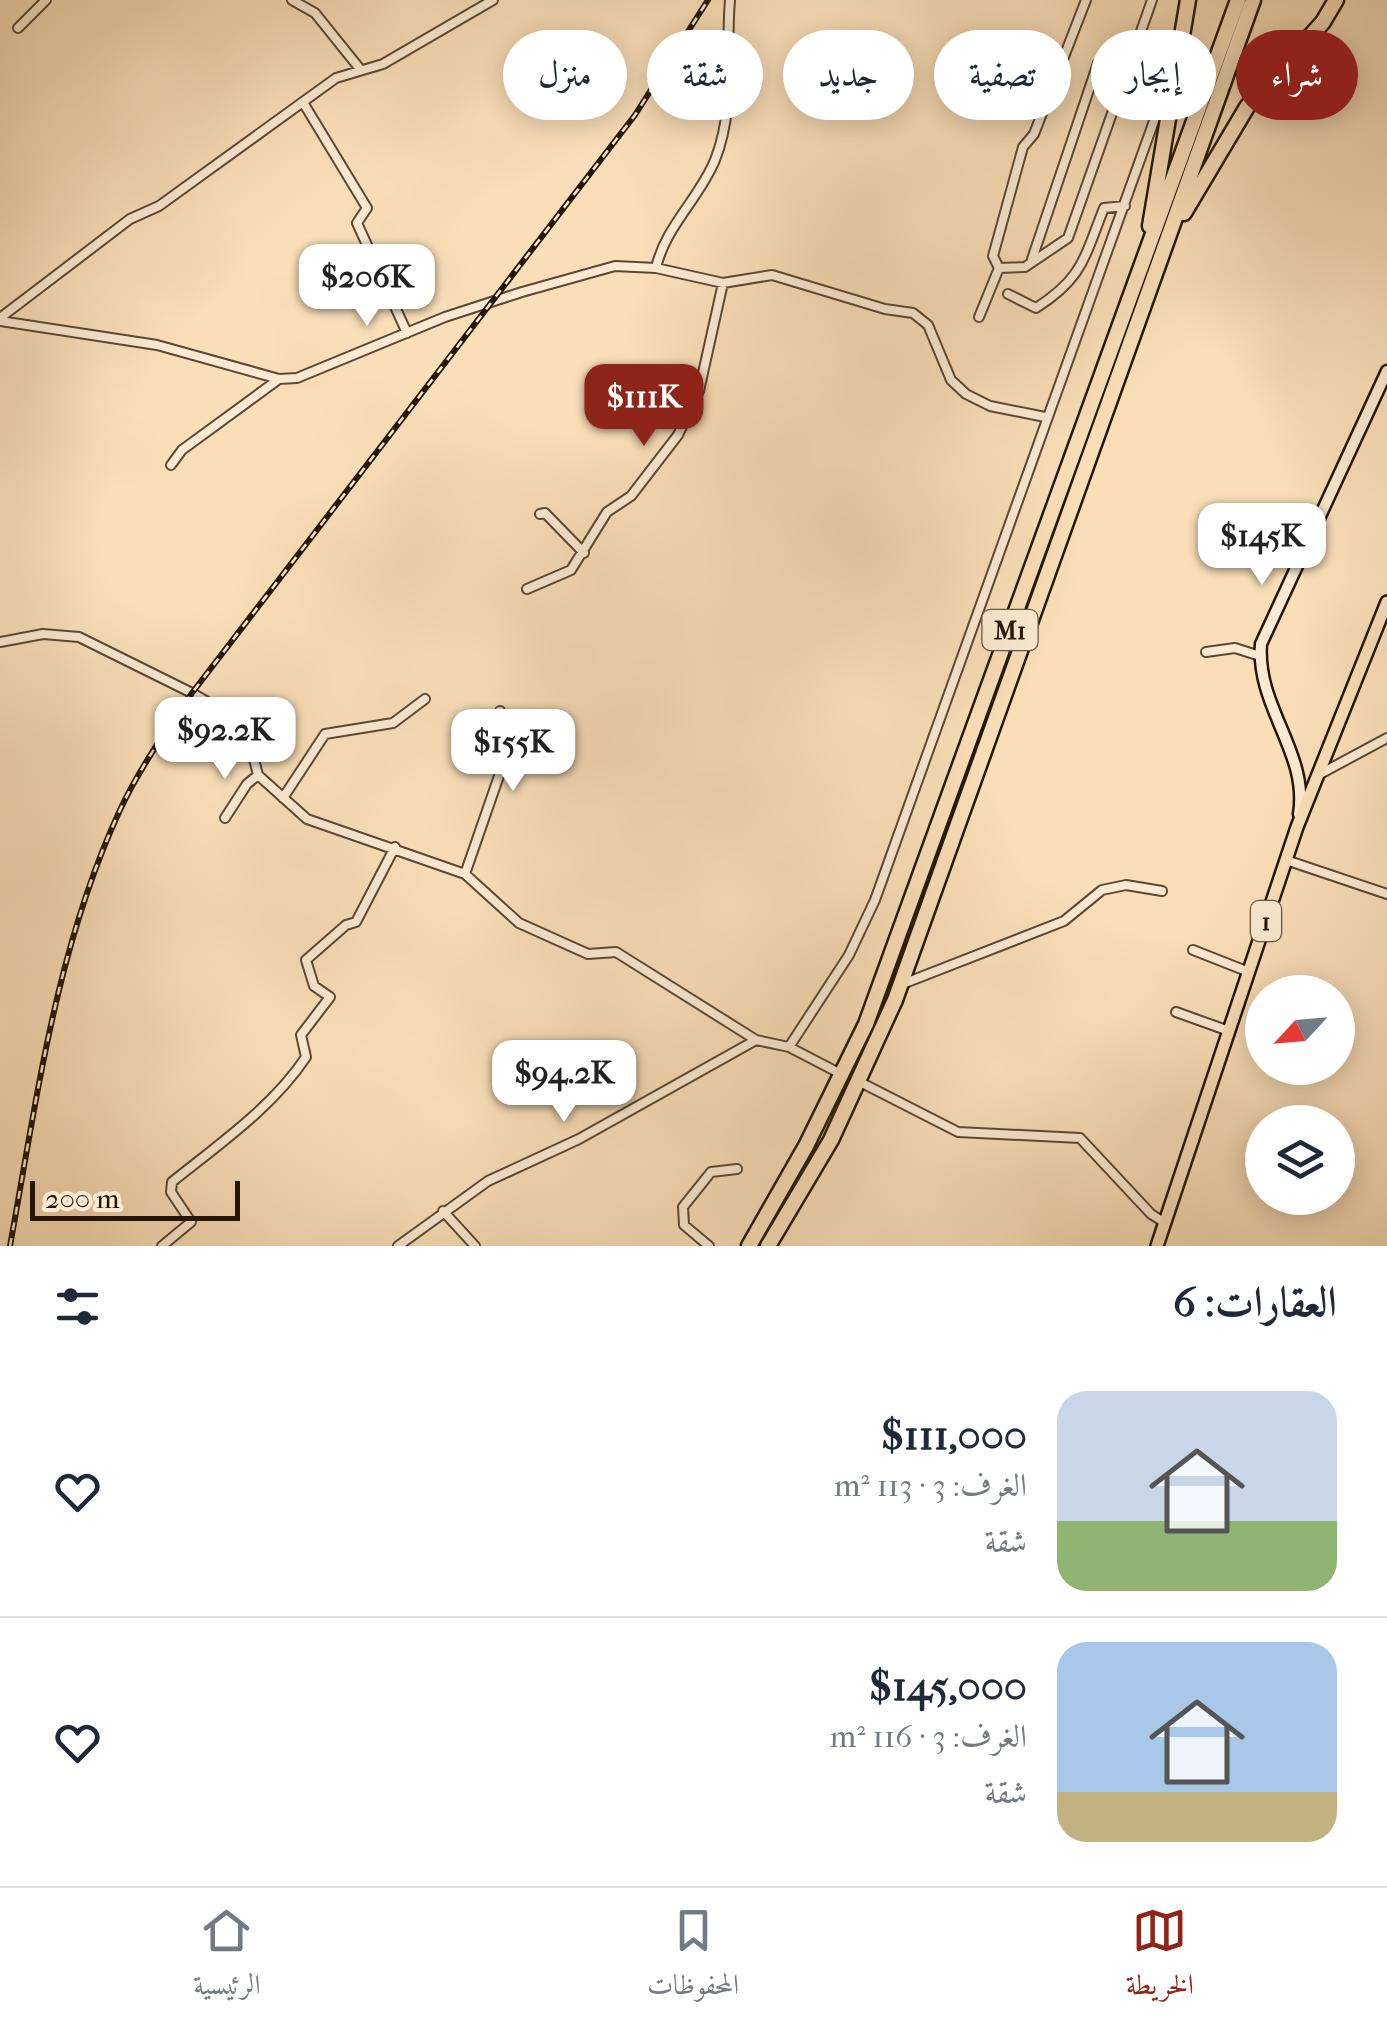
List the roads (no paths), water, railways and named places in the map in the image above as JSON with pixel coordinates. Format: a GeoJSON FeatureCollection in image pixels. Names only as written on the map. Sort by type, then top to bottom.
{"type":"FeatureCollection","features":[{"type":"Feature","properties":{"kind":"highway"},"geometry":{"type":"LineString","coordinates":[[1186,30],[1188,0]]}},
{"type":"Feature","properties":{"kind":"highway","name":"M1"},"geometry":{"type":"LineString","coordinates":[[748,1246],[866,1024],[1238,0]]}},
{"type":"Feature","properties":{"kind":"highway","name":"M1"},"geometry":{"type":"LineString","coordinates":[[768,1246],[831,1140],[900,985],[1254,0]]}},
{"type":"Feature","properties":{"kind":"highway"},"geometry":{"type":"LineString","coordinates":[[1160,258],[1227,136],[1323,22],[1336,0]]}},
{"type":"Feature","properties":{"kind":"highway"},"geometry":{"type":"LineString","coordinates":[[1141,272],[1170,120]]}},
{"type":"Feature","properties":{"kind":"main road","name":"1"},"geometry":{"type":"LineString","coordinates":[[1157,1246],[1297,827],[1387,602]]}},
{"type":"Feature","properties":{"kind":"street"},"geometry":{"type":"LineString","coordinates":[[18,28],[46,0]]}},
{"type":"Feature","properties":{"kind":"street"},"geometry":{"type":"LineString","coordinates":[[292,0],[315,13],[360,70]]}},
{"type":"Feature","properties":{"kind":"street"},"geometry":{"type":"LineString","coordinates":[[0,319],[130,219],[159,206],[336,78],[383,64],[492,0]]}},
{"type":"Feature","properties":{"kind":"street"},"geometry":{"type":"LineString","coordinates":[[656,268],[661,245],[716,156],[732,74],[726,50],[730,0]]}},
{"type":"Feature","properties":{"kind":"street"},"geometry":{"type":"LineString","coordinates":[[1000,268],[993,256],[1023,147],[1034,134],[1086,0]]}},
{"type":"Feature","properties":{"kind":"street"},"geometry":{"type":"LineString","coordinates":[[1141,30],[1152,0]]}},
{"type":"Feature","properties":{"kind":"street"},"geometry":{"type":"LineString","coordinates":[[1032,260],[1091,84]]}},
{"type":"Feature","properties":{"kind":"street"},"geometry":{"type":"LineString","coordinates":[[304,104],[367,208],[358,222],[408,333]]}},
{"type":"Feature","properties":{"kind":"street"},"geometry":{"type":"LineString","coordinates":[[1000,268],[1025,267],[1068,238],[1109,120]]}},
{"type":"Feature","properties":{"kind":"street"},"geometry":{"type":"LineString","coordinates":[[789,1048],[849,955],[875,900],[1044,417],[1155,120]]}},
{"type":"Feature","properties":{"kind":"street"},"geometry":{"type":"LineString","coordinates":[[1008,294],[1036,308],[1064,289],[1075,280],[1104,208],[1125,206]]}},
{"type":"Feature","properties":{"kind":"street"},"geometry":{"type":"LineString","coordinates":[[0,319],[157,345],[279,379],[297,378],[408,333],[570,277],[615,266],[656,268],[723,283],[772,274],[885,309],[913,313],[928,325],[951,380],[966,394],[990,406],[1044,417]]}},
{"type":"Feature","properties":{"kind":"street"},"geometry":{"type":"LineString","coordinates":[[979,317],[1000,268]]}},
{"type":"Feature","properties":{"kind":"street"},"geometry":{"type":"LineString","coordinates":[[527,589],[571,570],[607,512],[631,496],[688,416],[707,360],[723,283]]}},
{"type":"Feature","properties":{"kind":"street"},"geometry":{"type":"LineString","coordinates":[[1297,827],[1302,794],[1258,674],[1260,656],[1270,619],[1387,371]]}},
{"type":"Feature","properties":{"kind":"street"},"geometry":{"type":"LineString","coordinates":[[171,466],[182,450],[279,379]]}},
{"type":"Feature","properties":{"kind":"street"},"geometry":{"type":"LineString","coordinates":[[540,514],[545,513],[584,552]]}},
{"type":"Feature","properties":{"kind":"street"},"geometry":{"type":"LineString","coordinates":[[0,642],[43,634],[79,636],[192,693],[230,716],[247,732],[258,775],[307,819],[465,874],[519,923],[588,954],[616,952],[756,1040],[789,1048],[841,1074]]}},
{"type":"Feature","properties":{"kind":"street"},"geometry":{"type":"LineString","coordinates":[[1206,652],[1235,648],[1260,656]]}},
{"type":"Feature","properties":{"kind":"street"},"geometry":{"type":"LineString","coordinates":[[282,798],[325,734],[393,723],[424,699]]}},
{"type":"Feature","properties":{"kind":"street"},"geometry":{"type":"LineString","coordinates":[[465,874],[509,747],[500,711]]}},
{"type":"Feature","properties":{"kind":"street"},"geometry":{"type":"LineString","coordinates":[[1318,775],[1387,738]]}},
{"type":"Feature","properties":{"kind":"street"},"geometry":{"type":"LineString","coordinates":[[225,818],[247,784],[258,775]]}},
{"type":"Feature","properties":{"kind":"street"},"geometry":{"type":"LineString","coordinates":[[162,1246],[191,1222],[172,1192],[172,1182],[232,1134],[292,1078],[306,1057],[302,1035],[330,996],[314,986],[306,960],[346,925],[356,922],[395,847]]}},
{"type":"Feature","properties":{"kind":"street"},"geometry":{"type":"LineString","coordinates":[[1286,860],[1387,894]]}},
{"type":"Feature","properties":{"kind":"street"},"geometry":{"type":"LineString","coordinates":[[900,985],[1064,921],[1102,890],[1126,885],[1162,891]]}},
{"type":"Feature","properties":{"kind":"street"},"geometry":{"type":"LineString","coordinates":[[1193,950],[1249,972]]}},
{"type":"Feature","properties":{"kind":"street"},"geometry":{"type":"LineString","coordinates":[[1176,1012],[1229,1031]]}},
{"type":"Feature","properties":{"kind":"street"},"geometry":{"type":"LineString","coordinates":[[398,1246],[488,1181],[579,1138],[756,1040]]}},
{"type":"Feature","properties":{"kind":"street"},"geometry":{"type":"LineString","coordinates":[[858,1081],[958,1132],[1080,1138],[1165,1224]]}},
{"type":"Feature","properties":{"kind":"street"},"geometry":{"type":"LineString","coordinates":[[709,1246],[684,1225],[683,1207],[711,1172],[737,1169]]}},
{"type":"Feature","properties":{"kind":"street"},"geometry":{"type":"LineString","coordinates":[[443,1211],[475,1246]]}},
{"type":"Feature","properties":{"kind":"railway"},"geometry":{"type":"LineString","coordinates":[[10,1246],[64,970],[98,862],[136,780],[192,693],[635,115],[708,0]]}}]}
